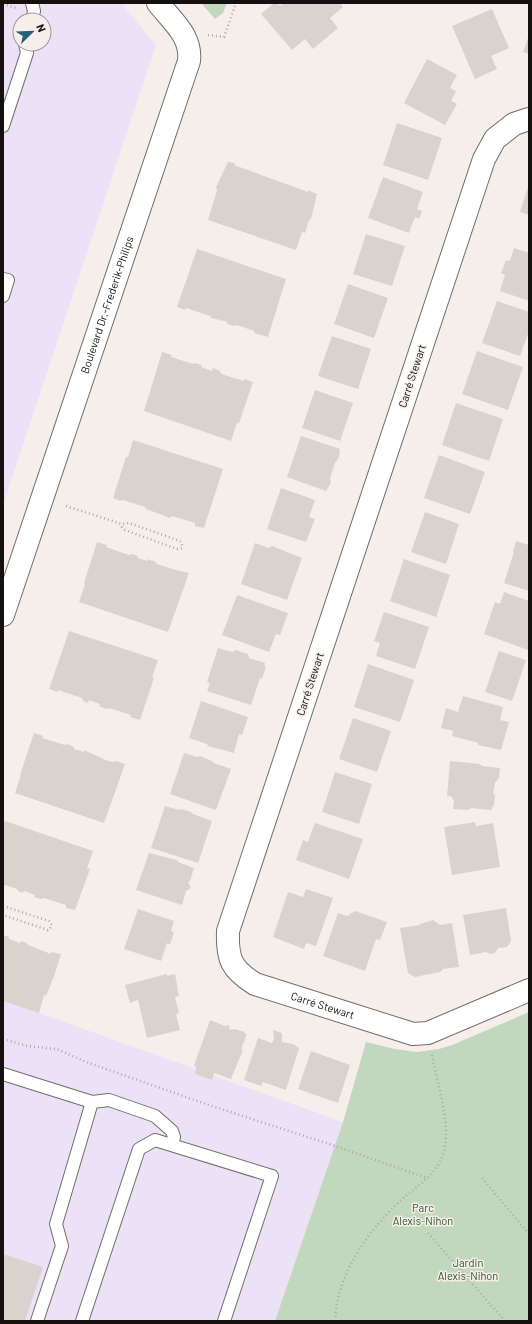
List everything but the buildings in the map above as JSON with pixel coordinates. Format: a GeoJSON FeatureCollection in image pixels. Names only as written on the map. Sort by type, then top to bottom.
{"type":"FeatureCollection","features":[{"type":"Feature","properties":{"kind":"street","name":"Boulevard Dr.-Frederik-Philips"},"geometry":{"type":"LineString","coordinates":[[3,615],[189,61],[190,53],[186,38],[158,3]]}},
{"type":"Feature","properties":{"kind":"street","name":"Carré Stewart"},"geometry":{"type":"LineString","coordinates":[[529,120],[514,124],[495,139],[484,159],[228,931],[227,947],[232,963],[242,976],[255,984],[413,1034],[428,1033],[529,990]]}},
{"type":"Feature","properties":{"kind":"lane"},"geometry":{"type":"LineString","coordinates":[[3,126],[27,52]]}},
{"type":"Feature","properties":{"kind":"lane"},"geometry":{"type":"LineString","coordinates":[[3,279],[8,280],[3,296]]}},
{"type":"Feature","properties":{"kind":"lane"},"geometry":{"type":"LineString","coordinates":[[3,1074],[92,1102],[109,1100],[155,1116],[172,1130],[174,1137],[172,1145]]}},
{"type":"Feature","properties":{"kind":"lane"},"geometry":{"type":"LineString","coordinates":[[37,1321],[62,1246],[56,1224],[92,1102]]}},
{"type":"Feature","properties":{"kind":"lane"},"geometry":{"type":"LineString","coordinates":[[82,1321],[138,1149],[155,1140],[272,1176],[224,1321]]}},
{"type":"Feature","properties":{"kind":"path"},"geometry":{"type":"LineString","coordinates":[[215,36],[224,37],[236,3]]}},
{"type":"Feature","properties":{"kind":"path"},"geometry":{"type":"LineString","coordinates":[[66,506],[122,524],[129,523],[180,541],[182,543],[182,548],[177,549],[125,530],[122,527],[122,524]]}},
{"type":"Feature","properties":{"kind":"path"},"geometry":{"type":"LineString","coordinates":[[3,906],[49,921],[52,926],[48,930],[3,915]]}},
{"type":"Feature","properties":{"kind":"path"},"geometry":{"type":"LineString","coordinates":[[334,1321],[342,1281],[359,1250],[378,1222],[436,1168],[444,1152],[446,1129],[428,1033]]}},
{"type":"Feature","properties":{"kind":"path"},"geometry":{"type":"LineString","coordinates":[[3,1039],[27,1046],[57,1049],[86,1062],[209,1105],[427,1178]]}},
{"type":"Feature","properties":{"kind":"path"},"geometry":{"type":"LineString","coordinates":[[482,1178],[529,1234]]}},
{"type":"Feature","properties":{"kind":"path"},"geometry":{"type":"LineString","coordinates":[[428,1233],[505,1321]]}},
{"type":"Feature","properties":{"kind":"shaded area"},"geometry":{"type":"Polygon","coordinates":[[[3,3],[121,3],[156,45],[3,505],[3,3]]]}},
{"type":"Feature","properties":{"kind":"shaded area"},"geometry":{"type":"Polygon","coordinates":[[[3,1000],[343,1122],[275,1321],[3,1321],[3,1000]]]}},
{"type":"Feature","properties":{"kind":"green space"},"geometry":{"type":"Polygon","coordinates":[[[201,3],[227,3],[223,13],[215,19],[201,3]]]}},
{"type":"Feature","properties":{"kind":"green space","name":"Parc Alexis-Nihon"},"geometry":{"type":"Polygon","coordinates":[[[529,1012],[529,1321],[275,1321],[343,1122],[366,1042],[395,1049],[417,1052],[439,1049],[452,1045],[529,1012]]]}},
{"type":"Feature","properties":{"kind":"park label","name":"Jardin Alexis-Nihon"},"geometry":{"type":"Point","coordinates":[468,1269]}}]}
